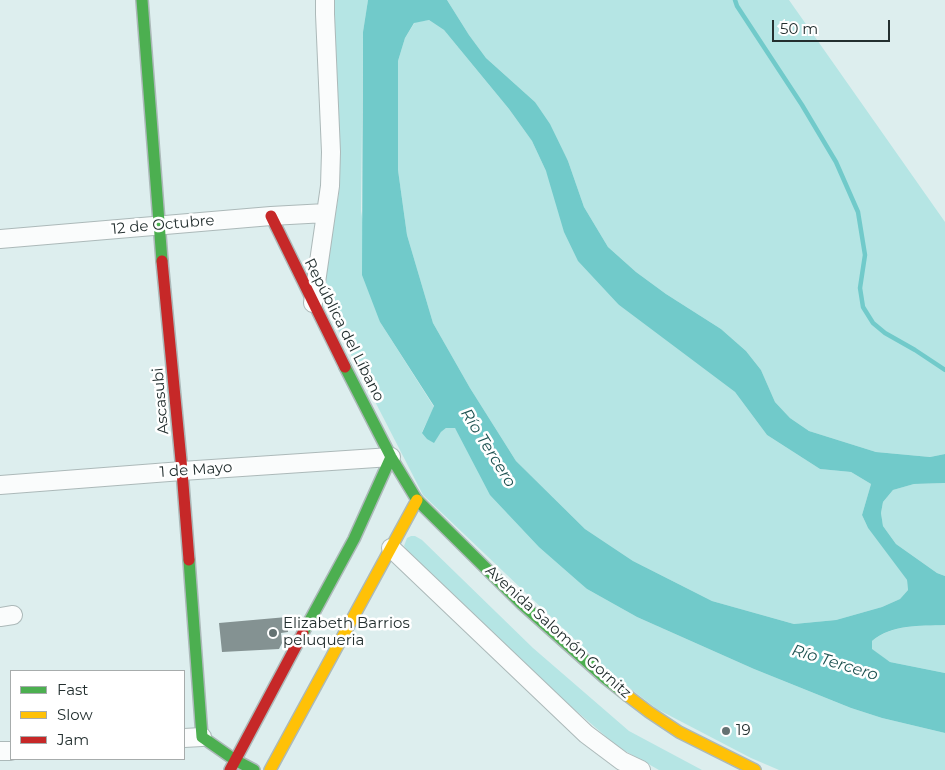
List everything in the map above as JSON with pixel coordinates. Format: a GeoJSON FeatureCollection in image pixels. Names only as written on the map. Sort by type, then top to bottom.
{"type":"FeatureCollection","features":[{"type":"Feature","properties":{"kind":"street","name":"Ascasubi"},"geometry":{"type":"LineString","coordinates":[[142,0],[159,225],[182,471],[202,737]]}},
{"type":"Feature","properties":{"kind":"street"},"geometry":{"type":"LineString","coordinates":[[313,303],[330,186],[331,152],[325,0]]}},
{"type":"Feature","properties":{"kind":"street","name":"12 de Octubre"},"geometry":{"type":"LineString","coordinates":[[0,239],[326,213]]}},
{"type":"Feature","properties":{"kind":"street","name":"República del Líbano"},"geometry":{"type":"LineString","coordinates":[[271,216],[391,457]]}},
{"type":"Feature","properties":{"kind":"street"},"geometry":{"type":"LineString","coordinates":[[233,765],[354,539],[391,457]]}},
{"type":"Feature","properties":{"kind":"street","name":"1 de Mayo"},"geometry":{"type":"LineString","coordinates":[[0,485],[391,457]]}},
{"type":"Feature","properties":{"kind":"street","name":"Avenida Salomón Gornitz"},"geometry":{"type":"LineString","coordinates":[[391,457],[417,500],[522,604],[605,678],[649,712],[679,732],[755,770]]}},
{"type":"Feature","properties":{"kind":"street"},"geometry":{"type":"LineString","coordinates":[[270,770],[417,500]]}},
{"type":"Feature","properties":{"kind":"street"},"geometry":{"type":"LineString","coordinates":[[391,548],[586,734],[622,760],[641,770]]}},
{"type":"Feature","properties":{"kind":"street"},"geometry":{"type":"LineString","coordinates":[[185,738],[202,737],[233,765],[254,770]]}},
{"type":"Feature","properties":{"kind":"shaded area"},"geometry":{"type":"Polygon","coordinates":[[[335,0],[368,0],[363,32],[361,211],[380,322],[434,407],[422,432],[434,442],[446,428],[455,428],[587,589],[637,617],[754,669],[851,708],[882,718],[945,733],[945,770],[779,770],[751,758],[657,709],[610,673],[423,495],[324,302],[324,286],[340,178],[335,0]]]}},
{"type":"Feature","properties":{"kind":"shaded area"},"geometry":{"type":"Polygon","coordinates":[[[447,0],[789,0],[945,222],[945,454],[930,457],[876,452],[809,431],[790,418],[775,402],[761,370],[746,351],[721,329],[666,294],[636,272],[608,247],[584,207],[568,161],[535,102],[486,58],[447,0]]]}},
{"type":"Feature","properties":{"kind":"shaded area"},"geometry":{"type":"Polygon","coordinates":[[[429,20],[444,30],[509,109],[532,141],[546,171],[619,305],[735,392],[767,435],[820,469],[851,472],[871,484],[862,515],[868,528],[907,580],[908,590],[900,599],[882,607],[836,620],[794,624],[712,601],[633,561],[585,529],[516,461],[470,388],[433,323],[407,235],[398,170],[398,61],[405,38],[415,22],[429,20]]]}},
{"type":"Feature","properties":{"kind":"shaded area"},"geometry":{"type":"Polygon","coordinates":[[[945,483],[945,576],[937,573],[896,544],[883,526],[881,513],[883,502],[893,490],[914,484],[945,483]]]}},
{"type":"Feature","properties":{"kind":"shaded area"},"geometry":{"type":"Polygon","coordinates":[[[411,536],[422,540],[533,648],[629,731],[702,770],[659,770],[618,747],[552,690],[409,553],[404,546],[407,538],[411,536]]]}},
{"type":"Feature","properties":{"kind":"shaded area"},"geometry":{"type":"Polygon","coordinates":[[[945,625],[945,673],[890,662],[872,650],[872,641],[889,631],[916,626],[945,625]]]}},
{"type":"Feature","properties":{"kind":"water","name":"Río Tercero"},"geometry":{"type":"Polygon","coordinates":[[[368,0],[447,0],[486,58],[535,102],[550,124],[568,161],[584,207],[608,247],[636,272],[666,294],[721,329],[746,351],[761,370],[775,402],[790,418],[809,431],[876,452],[930,457],[945,454],[945,483],[914,484],[893,490],[883,502],[881,513],[883,526],[896,544],[937,573],[945,576],[945,625],[916,626],[888,631],[872,641],[872,649],[890,662],[945,673],[945,733],[882,718],[851,708],[754,669],[637,617],[587,589],[539,547],[490,495],[455,428],[446,428],[434,443],[422,433],[434,406],[380,322],[362,275],[363,32],[368,0]],[[429,20],[414,23],[405,38],[398,61],[398,170],[407,235],[433,323],[470,388],[516,461],[585,529],[633,561],[712,601],[794,624],[836,620],[882,607],[900,599],[908,590],[907,580],[868,528],[862,515],[871,484],[851,472],[820,469],[767,435],[735,392],[619,305],[578,261],[564,232],[546,171],[532,141],[509,109],[444,30],[429,20]]]}},
{"type":"Feature","properties":{"kind":"building"},"geometry":{"type":"Polygon","coordinates":[[[287,617],[288,632],[281,633],[282,643],[279,649],[222,652],[219,623],[287,617]]]}},
{"type":"Feature","properties":{"kind":"waterway"},"geometry":{"type":"LineString","coordinates":[[735,0],[836,162],[858,212],[865,255],[860,288],[863,307],[873,323],[885,333],[945,370]]}},
{"type":"Feature","properties":{"kind":"traffic: fast"},"geometry":{"type":"LineString","coordinates":[[142,0],[162,261]]}},
{"type":"Feature","properties":{"kind":"traffic: fast"},"geometry":{"type":"LineString","coordinates":[[345,367],[391,457],[417,500],[522,604],[628,696]]}},
{"type":"Feature","properties":{"kind":"traffic: fast"},"geometry":{"type":"LineString","coordinates":[[303,633],[354,539],[391,457]]}},
{"type":"Feature","properties":{"kind":"traffic: fast"},"geometry":{"type":"LineString","coordinates":[[189,560],[202,737],[235,760],[254,770]]}},
{"type":"Feature","properties":{"kind":"traffic: slow"},"geometry":{"type":"LineString","coordinates":[[270,770],[417,500]]}},
{"type":"Feature","properties":{"kind":"traffic: slow"},"geometry":{"type":"LineString","coordinates":[[628,696],[679,732],[755,770]]}},
{"type":"Feature","properties":{"kind":"traffic: jam"},"geometry":{"type":"LineString","coordinates":[[271,216],[345,367]]}},
{"type":"Feature","properties":{"kind":"traffic: jam"},"geometry":{"type":"LineString","coordinates":[[162,261],[189,560]]}},
{"type":"Feature","properties":{"kind":"traffic: jam"},"geometry":{"type":"LineString","coordinates":[[230,770],[303,633]]}},
{"type":"Feature","properties":{"kind":"place","name":"Elizabeth Barrios peluqueria"},"geometry":{"type":"Point","coordinates":[273,633]}},
{"type":"Feature","properties":{"kind":"place","name":"19"},"geometry":{"type":"Point","coordinates":[726,731]}}]}
